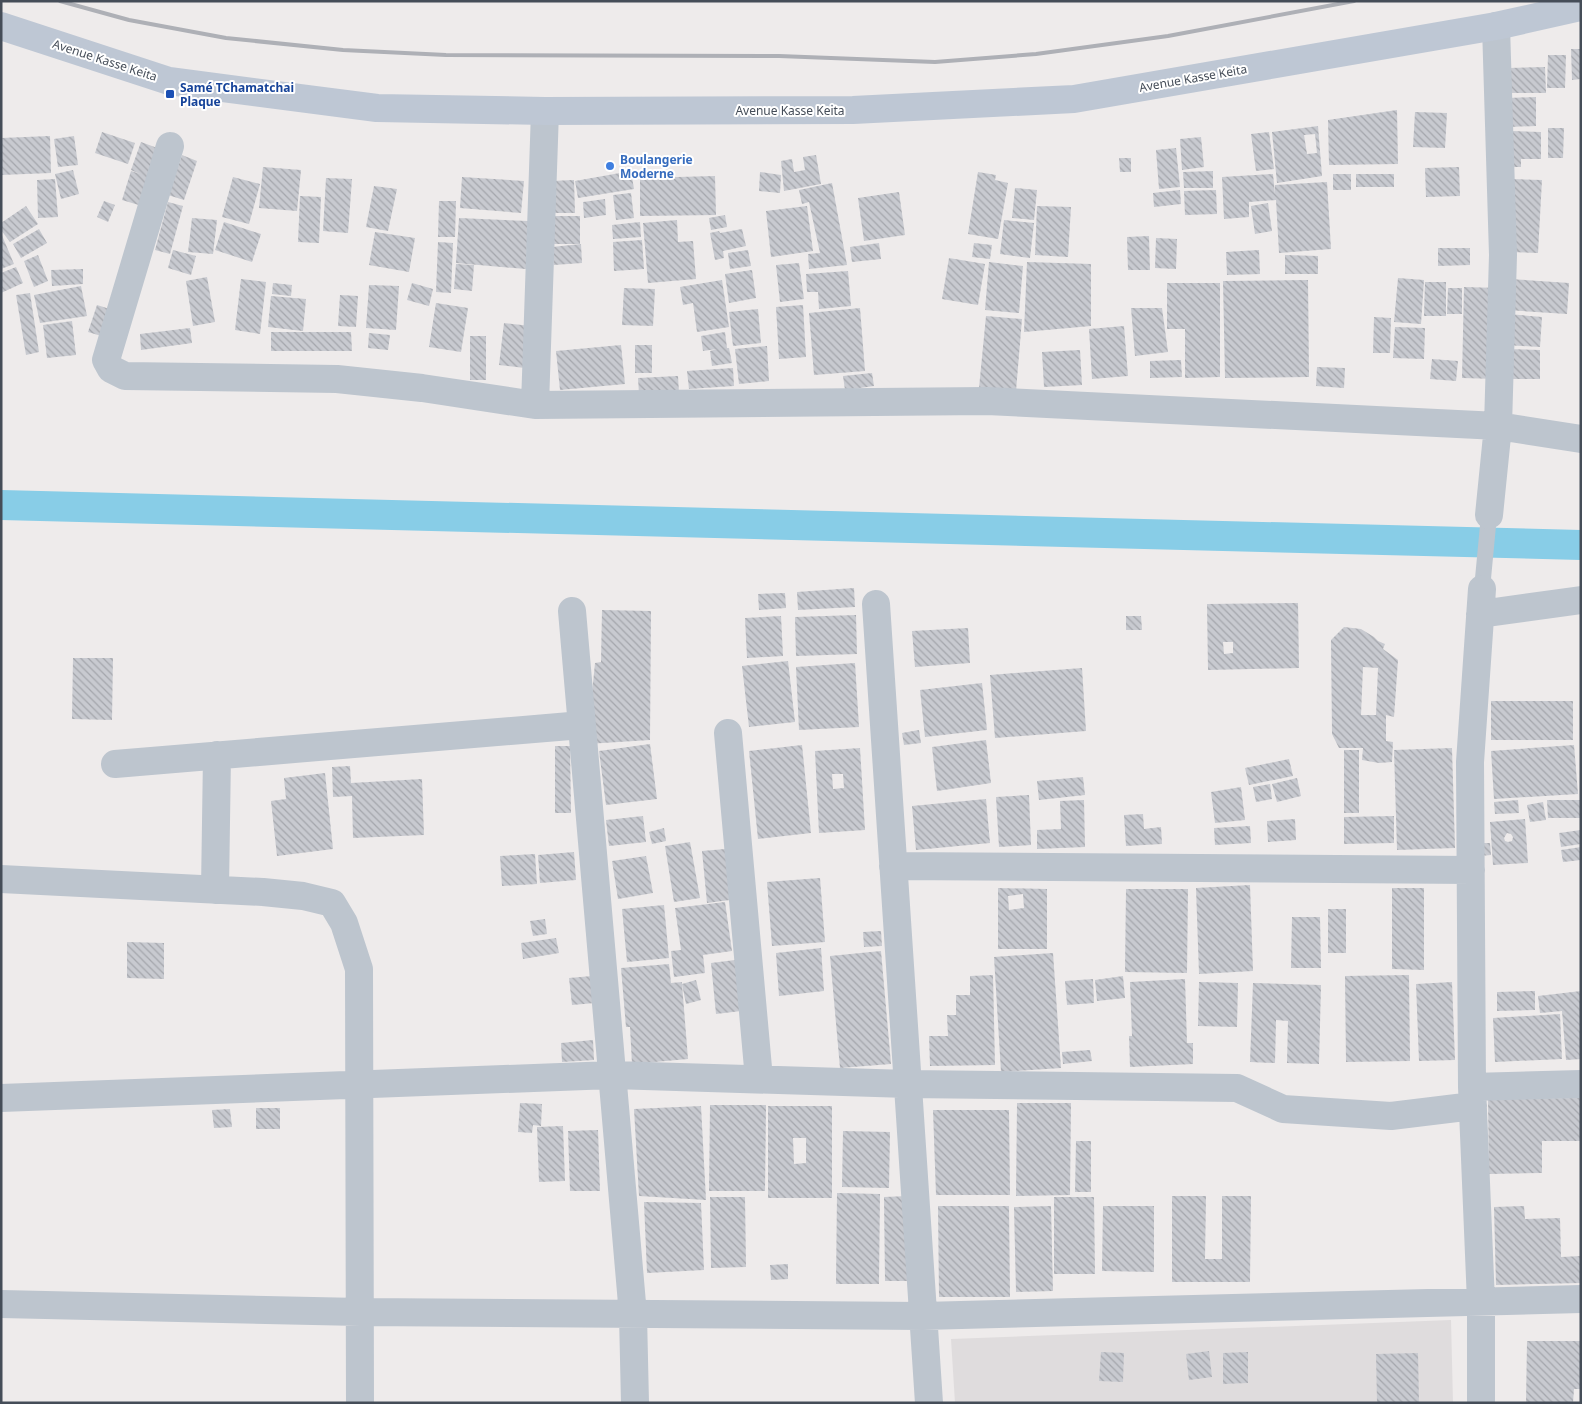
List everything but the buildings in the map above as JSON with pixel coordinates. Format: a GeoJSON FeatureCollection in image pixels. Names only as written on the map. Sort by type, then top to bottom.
{"type":"FeatureCollection","features":[{"type":"Feature","properties":{"kind":"main road","name":"Avenue Kasse Keita"},"geometry":{"type":"LineString","coordinates":[[1,26],[169,81],[377,108],[853,110],[1074,99],[1496,26],[1581,7]]}},
{"type":"Feature","properties":{"kind":"street"},"geometry":{"type":"LineString","coordinates":[[1489,515],[1498,426],[1503,255],[1496,26]]}},
{"type":"Feature","properties":{"kind":"street"},"geometry":{"type":"LineString","coordinates":[[535,406],[544,110]]}},
{"type":"Feature","properties":{"kind":"street"},"geometry":{"type":"LineString","coordinates":[[170,146],[106,360],[111,370],[125,376],[337,380],[422,388],[535,406],[987,401],[1498,426],[1581,439]]}},
{"type":"Feature","properties":{"kind":"street"},"geometry":{"type":"LineString","coordinates":[[1481,1403],[1481,1302],[1473,1096],[1470,762],[1481,602],[1581,600]]}},
{"type":"Feature","properties":{"kind":"street"},"geometry":{"type":"LineString","coordinates":[[876,604],[929,1403]]}},
{"type":"Feature","properties":{"kind":"street"},"geometry":{"type":"LineString","coordinates":[[572,611],[633,1315],[634,1403]]}},
{"type":"Feature","properties":{"kind":"street"},"geometry":{"type":"LineString","coordinates":[[115,764],[582,725]]}},
{"type":"Feature","properties":{"kind":"street"},"geometry":{"type":"LineString","coordinates":[[728,733],[759,1079]]}},
{"type":"Feature","properties":{"kind":"street"},"geometry":{"type":"LineString","coordinates":[[215,890],[217,755]]}},
{"type":"Feature","properties":{"kind":"street"},"geometry":{"type":"LineString","coordinates":[[893,866],[1471,870]]}},
{"type":"Feature","properties":{"kind":"street"},"geometry":{"type":"LineString","coordinates":[[1,879],[303,896],[332,903],[344,923],[360,969],[360,1403]]}},
{"type":"Feature","properties":{"kind":"street"},"geometry":{"type":"LineString","coordinates":[[1,1098],[612,1075],[908,1084],[1238,1088],[1283,1109],[1391,1116],[1473,1096],[1581,1084]]}},
{"type":"Feature","properties":{"kind":"street"},"geometry":{"type":"LineString","coordinates":[[1,1304],[360,1312],[923,1316],[1581,1299]]}},
{"type":"Feature","properties":{"kind":"lane"},"geometry":{"type":"LineString","coordinates":[[1481,602],[1489,515]]}},
{"type":"Feature","properties":{"kind":"shaded area"},"geometry":{"type":"Polygon","coordinates":[[[1451,1320],[1453,1403],[955,1403],[951,1339],[1451,1320]]]}},
{"type":"Feature","properties":{"kind":"waterway"},"geometry":{"type":"LineString","coordinates":[[1,505],[1581,545]]}},
{"type":"Feature","properties":{"kind":"railway"},"geometry":{"type":"LineString","coordinates":[[60,1],[129,20],[226,38],[343,50],[446,55],[779,56],[935,62],[1036,54],[1168,36],[1354,1]]}},
{"type":"Feature","properties":{"kind":"place","name":"Samé TChamatchai Plaque"},"geometry":{"type":"Point","coordinates":[170,94]}},
{"type":"Feature","properties":{"kind":"place","name":"Boulangerie Moderne"},"geometry":{"type":"Point","coordinates":[610,166]}}]}
